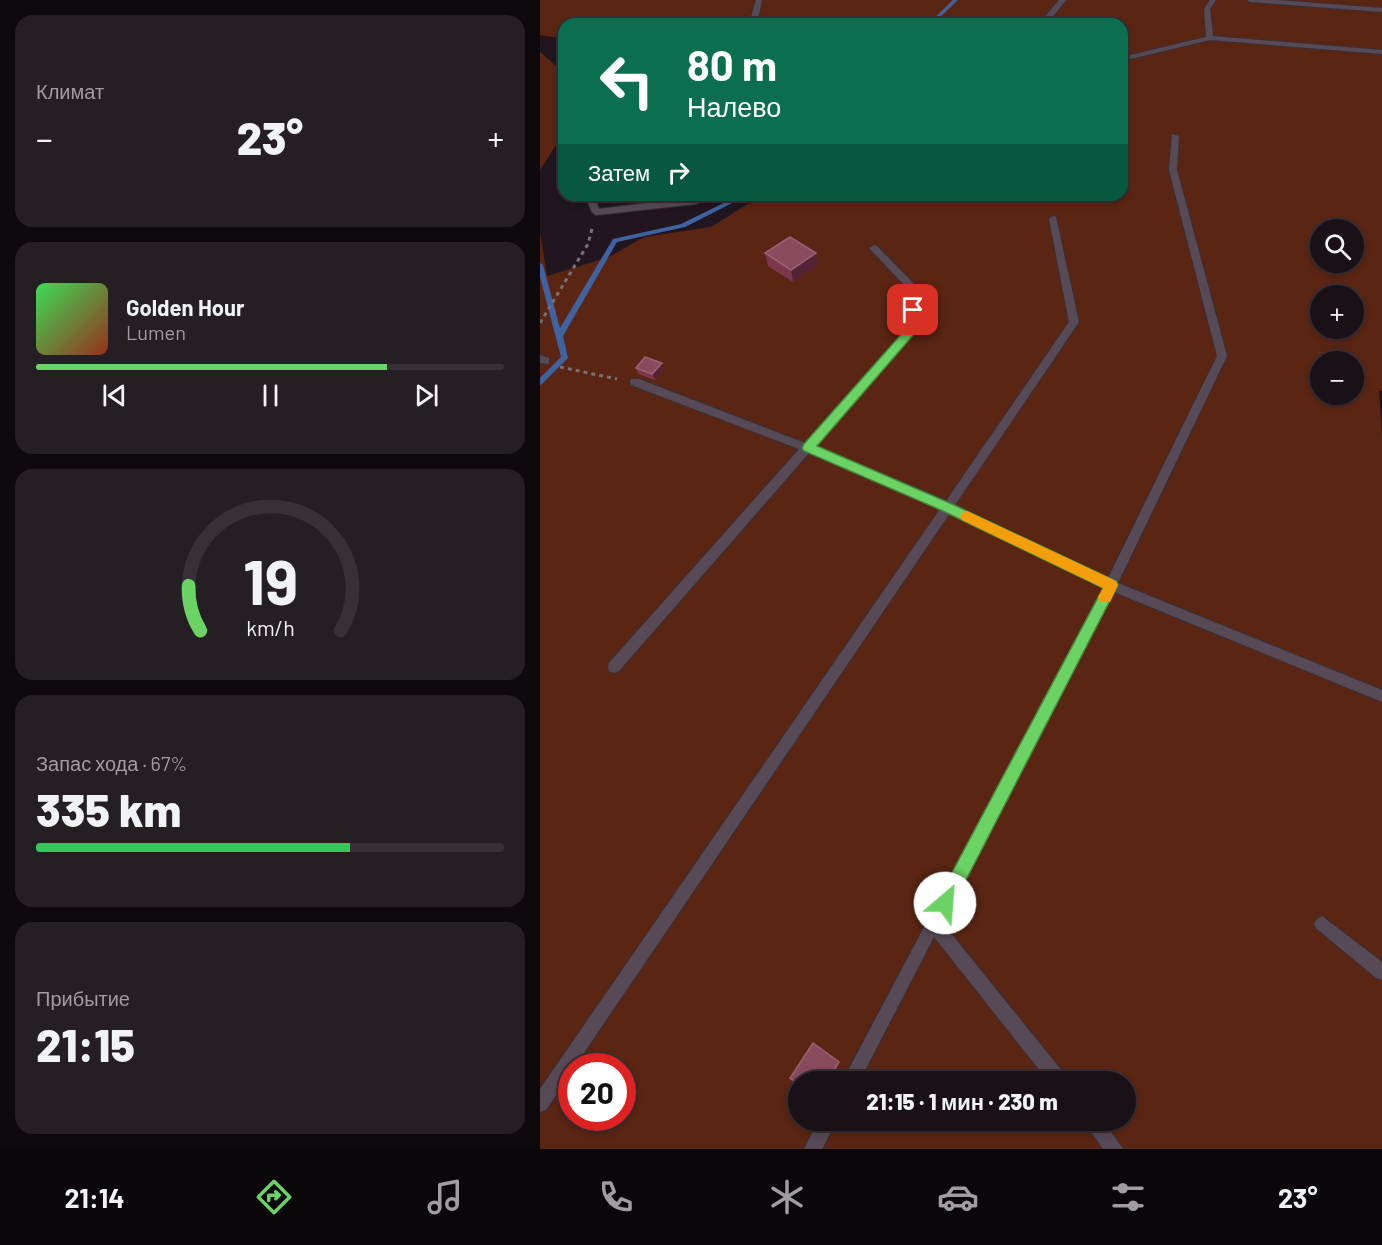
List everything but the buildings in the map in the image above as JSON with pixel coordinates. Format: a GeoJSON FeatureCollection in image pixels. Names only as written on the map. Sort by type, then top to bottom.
{"type":"FeatureCollection","features":[{"type":"Feature","properties":{"kind":"lane"},"geometry":{"type":"LineString","coordinates":[[754,18],[759,0]]}},
{"type":"Feature","properties":{"kind":"lane"},"geometry":{"type":"LineString","coordinates":[[1048,18],[1064,0]]}},
{"type":"Feature","properties":{"kind":"lane"},"geometry":{"type":"LineString","coordinates":[[1210,38],[1207,9],[1213,0]]}},
{"type":"Feature","properties":{"kind":"lane"},"geometry":{"type":"LineString","coordinates":[[1250,0],[1382,10]]}},
{"type":"Feature","properties":{"kind":"lane"},"geometry":{"type":"LineString","coordinates":[[1128,58],[1210,38],[1382,52]]}},
{"type":"Feature","properties":{"kind":"lane"},"geometry":{"type":"LineString","coordinates":[[856,1071],[1111,585],[1222,356],[1173,170],[1175,136]]}},
{"type":"Feature","properties":{"kind":"lane"},"geometry":{"type":"LineString","coordinates":[[591,201],[596,212],[696,201]]}},
{"type":"Feature","properties":{"kind":"lane"},"geometry":{"type":"LineString","coordinates":[[540,1104],[1074,322],[1053,219]]}},
{"type":"Feature","properties":{"kind":"lane"},"geometry":{"type":"LineString","coordinates":[[614,667],[911,330],[914,289],[874,248]]}},
{"type":"Feature","properties":{"kind":"lane"},"geometry":{"type":"LineString","coordinates":[[635,382],[808,448],[948,507],[1111,585],[1382,696]]}},
{"type":"Feature","properties":{"kind":"lane"},"geometry":{"type":"LineString","coordinates":[[934,924],[1051,1071]]}},
{"type":"Feature","properties":{"kind":"lane"},"geometry":{"type":"LineString","coordinates":[[1323,924],[1382,972]]}},
{"type":"Feature","properties":{"kind":"lane"},"geometry":{"type":"LineString","coordinates":[[813,1149],[823,1131]]}},
{"type":"Feature","properties":{"kind":"lane"},"geometry":{"type":"LineString","coordinates":[[1100,1131],[1114,1149]]}},
{"type":"Feature","properties":{"kind":"path"},"geometry":{"type":"LineString","coordinates":[[540,323],[588,244],[596,212]]}},
{"type":"Feature","properties":{"kind":"path"},"geometry":{"type":"LineString","coordinates":[[568,370],[635,382]]}},
{"type":"Feature","properties":{"kind":"shaded area"},"geometry":{"type":"Polygon","coordinates":[[[540,0],[1382,0],[1382,391],[1379,391],[1382,437],[1382,1149],[540,1149],[540,232],[547,276],[609,257],[644,237],[711,227],[752,201],[1128,201],[1128,18],[558,18],[558,38],[540,35],[540,0]]]}},
{"type":"Feature","properties":{"kind":"shaded area"},"geometry":{"type":"Polygon","coordinates":[[[540,52],[558,68],[558,142],[540,170],[540,52]]]}},
{"type":"Feature","properties":{"kind":"waterway"},"geometry":{"type":"LineString","coordinates":[[936,18],[956,0]]}},
{"type":"Feature","properties":{"kind":"waterway"},"geometry":{"type":"LineString","coordinates":[[560,335],[615,240],[683,226],[733,201]]}},
{"type":"Feature","properties":{"kind":"waterway"},"geometry":{"type":"LineString","coordinates":[[540,265],[565,358],[540,382]]}},
{"type":"Feature","properties":{"kind":"slow traffic"},"geometry":{"type":"LineString","coordinates":[[967,517],[1111,585],[1105,597]]}},
{"type":"Feature","properties":{"kind":"route"},"geometry":{"type":"LineString","coordinates":[[913,310],[911,330],[808,448],[948,507],[1111,585],[945,903]]}}]}
